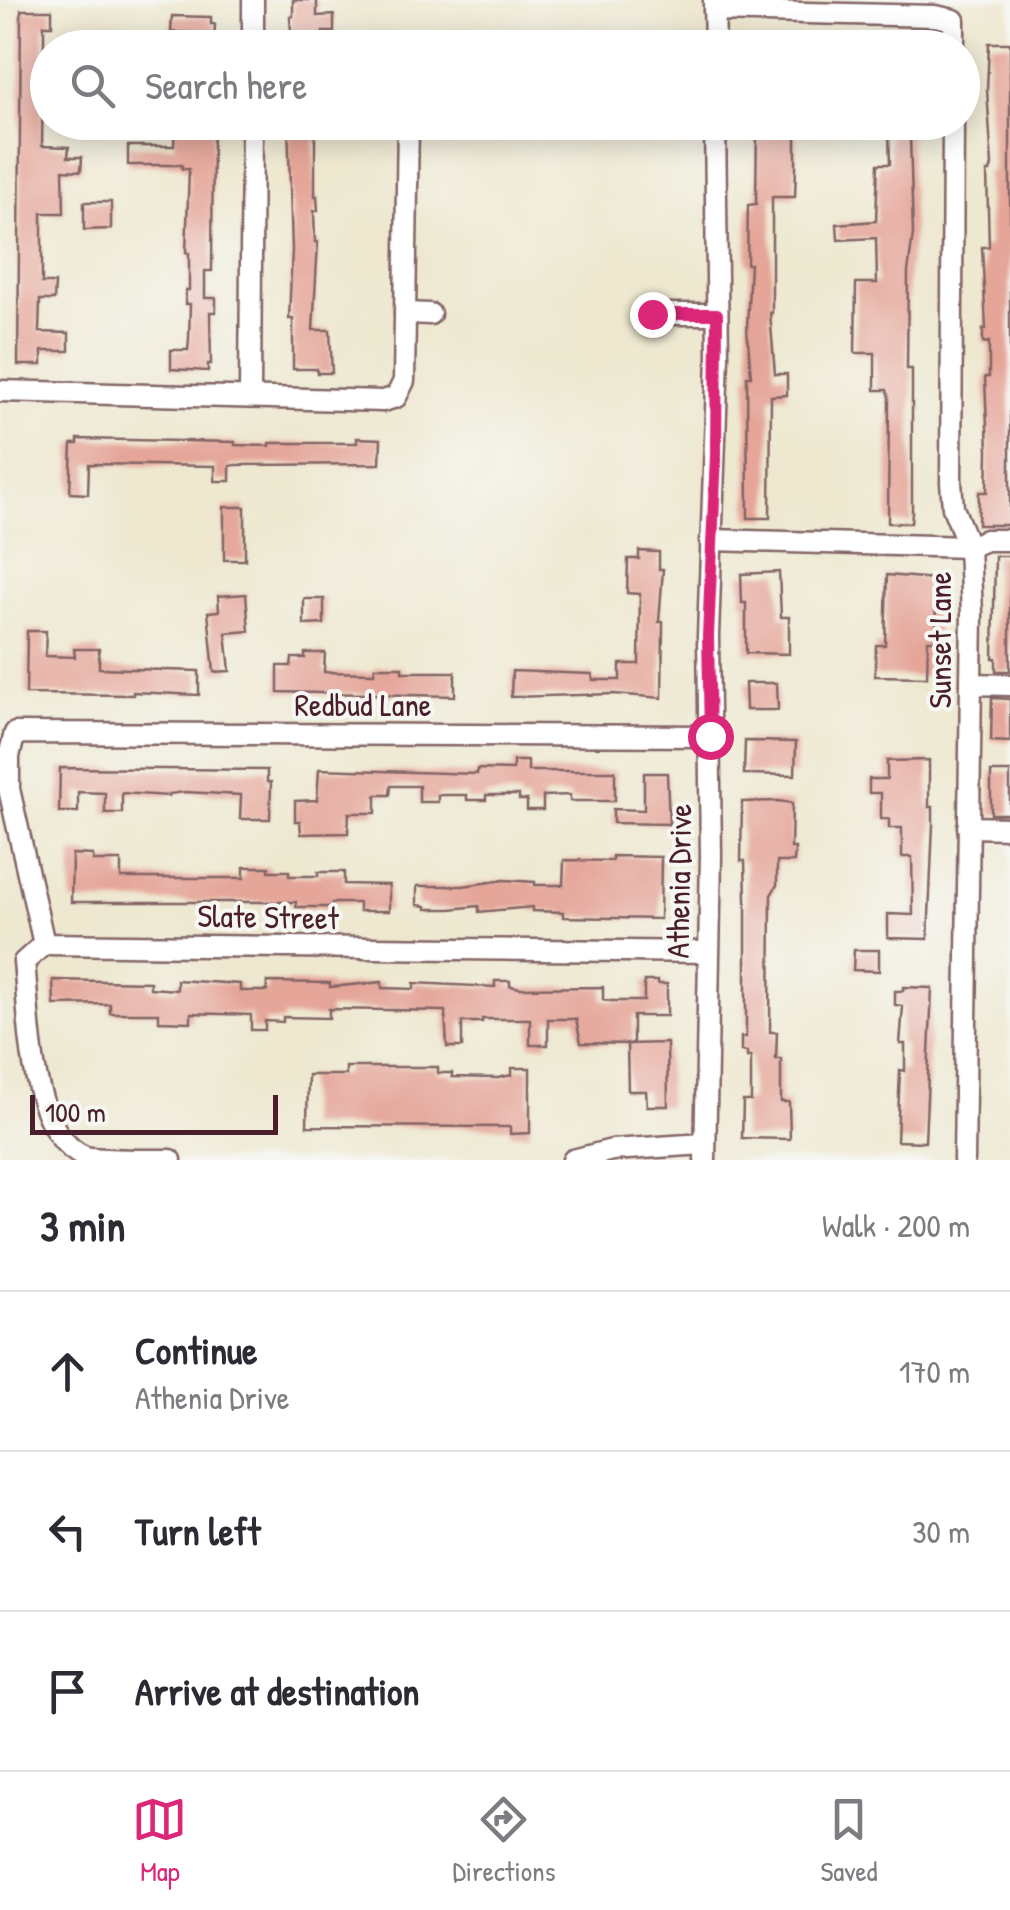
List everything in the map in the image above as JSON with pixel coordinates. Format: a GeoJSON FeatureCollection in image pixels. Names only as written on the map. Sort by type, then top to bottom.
{"type":"FeatureCollection","features":[{"type":"Feature","properties":{"kind":"street"},"geometry":{"type":"LineString","coordinates":[[253,0],[253,30]]}},
{"type":"Feature","properties":{"kind":"street"},"geometry":{"type":"LineString","coordinates":[[715,30],[714,5],[943,9],[954,20],[954,30]]}},
{"type":"Feature","properties":{"kind":"street"},"geometry":{"type":"LineString","coordinates":[[250,396],[252,140]]}},
{"type":"Feature","properties":{"kind":"street"},"geometry":{"type":"LineString","coordinates":[[0,391],[383,401],[396,397],[404,381],[408,140]]}},
{"type":"Feature","properties":{"kind":"street","name":"Athenia Drive"},"geometry":{"type":"LineString","coordinates":[[705,1152],[710,540],[716,455],[716,140]]}},
{"type":"Feature","properties":{"kind":"street","name":"Sunset Lane"},"geometry":{"type":"LineString","coordinates":[[953,140],[950,482],[953,508],[969,547],[971,684],[964,1160]]}},
{"type":"Feature","properties":{"kind":"street"},"geometry":{"type":"LineString","coordinates":[[405,313],[430,314]]}},
{"type":"Feature","properties":{"kind":"street"},"geometry":{"type":"LineString","coordinates":[[652,314],[717,314]]}},
{"type":"Feature","properties":{"kind":"street"},"geometry":{"type":"LineString","coordinates":[[710,540],[969,547],[986,540],[1010,540]]}},
{"type":"Feature","properties":{"kind":"street"},"geometry":{"type":"LineString","coordinates":[[971,684],[1010,685]]}},
{"type":"Feature","properties":{"kind":"street","name":"Redbud Lane"},"geometry":{"type":"LineString","coordinates":[[44,944],[10,789],[8,756],[15,733],[710,736]]}},
{"type":"Feature","properties":{"kind":"street"},"geometry":{"type":"LineString","coordinates":[[968,827],[1010,828]]}},
{"type":"Feature","properties":{"kind":"street"},"geometry":{"type":"LineString","coordinates":[[44,944],[24,962],[38,1088],[51,1124],[72,1150],[88,1159],[171,1160]]}},
{"type":"Feature","properties":{"kind":"street","name":"Slate Street"},"geometry":{"type":"LineString","coordinates":[[44,944],[708,952]]}},
{"type":"Feature","properties":{"kind":"street"},"geometry":{"type":"LineString","coordinates":[[573,1160],[612,1150],[705,1152]]}},
{"type":"Feature","properties":{"kind":"building"},"geometry":{"type":"Polygon","coordinates":[[[293,0],[317,0],[317,16],[334,15],[334,30],[291,30],[293,0]]]}},
{"type":"Feature","properties":{"kind":"building"},"geometry":{"type":"Polygon","coordinates":[[[21,10],[52,10],[52,25],[44,25],[44,30],[30,30],[30,140],[42,140],[42,146],[69,147],[68,157],[82,157],[81,171],[63,170],[64,213],[42,213],[42,283],[55,283],[54,300],[40,300],[39,332],[69,333],[69,351],[42,351],[42,365],[18,365],[21,10]]]}},
{"type":"Feature","properties":{"kind":"building"},"geometry":{"type":"Polygon","coordinates":[[[172,16],[211,17],[211,24],[215,24],[215,30],[171,30],[172,16]]]}},
{"type":"Feature","properties":{"kind":"building"},"geometry":{"type":"Polygon","coordinates":[[[989,43],[1010,43],[1010,525],[978,525],[979,492],[987,492],[988,451],[985,377],[989,377],[989,342],[983,343],[986,329],[982,247],[989,247],[987,172],[992,165],[987,90],[989,43]]]}},
{"type":"Feature","properties":{"kind":"building"},"geometry":{"type":"Polygon","coordinates":[[[174,140],[213,140],[212,271],[205,271],[205,298],[216,298],[216,312],[210,312],[208,371],[171,369],[171,350],[188,350],[190,304],[185,304],[189,290],[189,169],[182,169],[182,165],[128,165],[128,146],[174,146],[174,140]]]}},
{"type":"Feature","properties":{"kind":"building"},"geometry":{"type":"Polygon","coordinates":[[[289,140],[315,140],[318,211],[314,211],[318,242],[313,330],[330,330],[332,373],[293,369],[293,319],[289,319],[292,250],[289,140]]]}},
{"type":"Feature","properties":{"kind":"building"},"geometry":{"type":"Polygon","coordinates":[[[757,140],[796,140],[795,197],[772,197],[770,313],[775,374],[787,374],[787,395],[771,396],[770,518],[748,518],[748,205],[756,204],[757,140]]]}},
{"type":"Feature","properties":{"kind":"building"},"geometry":{"type":"Polygon","coordinates":[[[889,140],[910,140],[913,234],[908,272],[907,369],[912,369],[911,523],[888,523],[889,397],[887,390],[875,390],[875,353],[855,353],[856,283],[877,283],[876,238],[838,240],[837,224],[876,221],[878,164],[890,164],[889,140]]]}},
{"type":"Feature","properties":{"kind":"building"},"geometry":{"type":"Polygon","coordinates":[[[84,202],[111,202],[111,229],[84,230],[84,202]]]}},
{"type":"Feature","properties":{"kind":"building"},"geometry":{"type":"Polygon","coordinates":[[[357,438],[381,439],[380,464],[235,465],[230,466],[230,481],[215,481],[215,466],[89,464],[88,494],[70,493],[72,444],[78,444],[78,439],[270,446],[357,443],[357,438]]]}},
{"type":"Feature","properties":{"kind":"building"},"geometry":{"type":"Polygon","coordinates":[[[224,507],[245,507],[245,560],[224,560],[224,507]]]}},
{"type":"Feature","properties":{"kind":"building"},"geometry":{"type":"Polygon","coordinates":[[[639,551],[659,552],[659,569],[663,569],[659,622],[663,622],[662,698],[614,694],[511,697],[512,671],[592,674],[593,680],[620,680],[620,664],[639,664],[640,594],[627,593],[628,559],[639,559],[639,551]]]}},
{"type":"Feature","properties":{"kind":"building"},"geometry":{"type":"Polygon","coordinates":[[[995,556],[1010,556],[1010,671],[996,671],[993,658],[995,556]]]}},
{"type":"Feature","properties":{"kind":"building"},"geometry":{"type":"Polygon","coordinates":[[[779,572],[781,617],[789,617],[789,654],[746,653],[746,603],[742,603],[741,574],[779,572]]]}},
{"type":"Feature","properties":{"kind":"building"},"geometry":{"type":"Polygon","coordinates":[[[887,575],[934,579],[937,640],[928,640],[927,677],[875,676],[876,645],[885,645],[887,575]]]}},
{"type":"Feature","properties":{"kind":"building"},"geometry":{"type":"Polygon","coordinates":[[[246,594],[249,631],[226,633],[230,671],[214,672],[208,612],[219,611],[218,596],[246,594]]]}},
{"type":"Feature","properties":{"kind":"building"},"geometry":{"type":"Polygon","coordinates":[[[304,599],[324,599],[324,624],[304,625],[304,599]]]}},
{"type":"Feature","properties":{"kind":"building"},"geometry":{"type":"Polygon","coordinates":[[[27,631],[46,631],[45,656],[75,657],[74,649],[99,649],[99,668],[199,671],[199,695],[26,694],[27,631]]]}},
{"type":"Feature","properties":{"kind":"building"},"geometry":{"type":"Polygon","coordinates":[[[305,653],[325,653],[324,672],[374,673],[375,667],[402,667],[402,672],[455,672],[455,696],[278,692],[278,666],[291,666],[292,658],[305,658],[305,653]]]}},
{"type":"Feature","properties":{"kind":"building"},"geometry":{"type":"Polygon","coordinates":[[[745,683],[777,683],[778,710],[746,710],[745,683]]]}},
{"type":"Feature","properties":{"kind":"building"},"geometry":{"type":"Polygon","coordinates":[[[992,698],[1010,699],[1010,742],[991,741],[992,698]]]}},
{"type":"Feature","properties":{"kind":"building"},"geometry":{"type":"Polygon","coordinates":[[[745,741],[796,742],[795,775],[744,774],[745,741]]]}},
{"type":"Feature","properties":{"kind":"building"},"geometry":{"type":"Polygon","coordinates":[[[929,760],[933,824],[928,939],[888,938],[888,914],[913,915],[912,857],[902,857],[902,828],[889,828],[889,819],[881,819],[881,793],[869,793],[869,779],[887,779],[887,761],[929,760]]]}},
{"type":"Feature","properties":{"kind":"building"},"geometry":{"type":"Polygon","coordinates":[[[513,761],[528,761],[528,771],[615,771],[615,801],[570,801],[570,795],[543,796],[543,810],[527,810],[527,800],[519,800],[519,795],[486,795],[486,800],[467,800],[467,795],[438,795],[438,802],[419,802],[419,786],[391,786],[390,795],[376,795],[376,813],[349,813],[348,833],[301,834],[300,821],[295,821],[295,801],[317,800],[319,769],[477,774],[477,769],[513,770],[513,761]]]}},
{"type":"Feature","properties":{"kind":"building"},"geometry":{"type":"Polygon","coordinates":[[[60,768],[267,770],[267,782],[271,782],[270,819],[240,819],[241,795],[185,792],[169,796],[122,793],[122,813],[105,813],[105,793],[78,792],[78,812],[59,812],[60,768]]]}},
{"type":"Feature","properties":{"kind":"building"},"geometry":{"type":"Polygon","coordinates":[[[991,772],[1010,772],[1010,814],[991,814],[991,772]]]}},
{"type":"Feature","properties":{"kind":"building"},"geometry":{"type":"Polygon","coordinates":[[[644,773],[667,773],[669,824],[613,823],[613,809],[644,810],[644,773]]]}},
{"type":"Feature","properties":{"kind":"building"},"geometry":{"type":"Polygon","coordinates":[[[742,802],[792,803],[791,848],[795,848],[794,862],[777,862],[777,885],[771,895],[770,1032],[777,1032],[781,1102],[789,1102],[790,1139],[742,1138],[743,1101],[751,1101],[751,1057],[741,1051],[741,1037],[746,1037],[742,802]]]}},
{"type":"Feature","properties":{"kind":"building"},"geometry":{"type":"Polygon","coordinates":[[[72,854],[93,855],[93,861],[121,861],[121,878],[244,878],[244,867],[289,871],[289,876],[344,872],[344,884],[389,885],[389,911],[359,911],[359,903],[296,907],[296,902],[71,902],[72,854]]]}},
{"type":"Feature","properties":{"kind":"building"},"geometry":{"type":"Polygon","coordinates":[[[612,856],[661,857],[660,919],[563,917],[563,912],[532,911],[532,907],[479,912],[479,906],[426,909],[417,905],[417,886],[463,886],[504,880],[563,885],[564,860],[612,861],[612,856]]]}},
{"type":"Feature","properties":{"kind":"building"},"geometry":{"type":"Polygon","coordinates":[[[854,950],[879,950],[879,971],[853,970],[854,950]]]}},
{"type":"Feature","properties":{"kind":"building"},"geometry":{"type":"Polygon","coordinates":[[[53,980],[150,982],[150,988],[177,990],[177,980],[240,984],[240,991],[267,991],[267,982],[330,983],[330,987],[382,982],[382,988],[414,989],[414,983],[495,987],[495,981],[510,981],[510,986],[520,988],[603,987],[603,999],[610,1001],[644,1001],[644,981],[658,981],[667,984],[667,1016],[633,1016],[633,1044],[581,1043],[576,1019],[548,1019],[548,1045],[530,1045],[530,1019],[482,1019],[462,1022],[462,1047],[447,1047],[445,1011],[329,1009],[329,1018],[283,1017],[283,1022],[265,1021],[265,1030],[251,1030],[251,1015],[191,1013],[191,1022],[159,1021],[159,1013],[110,1013],[110,1004],[54,1005],[53,980]]]}},
{"type":"Feature","properties":{"kind":"building"},"geometry":{"type":"Polygon","coordinates":[[[903,987],[932,988],[925,1142],[897,1141],[905,1044],[900,1044],[903,1006],[895,1005],[895,991],[903,991],[903,987]]]}},
{"type":"Feature","properties":{"kind":"building"},"geometry":{"type":"Polygon","coordinates":[[[667,1043],[668,1106],[647,1106],[646,1091],[628,1091],[627,1044],[667,1043]]]}},
{"type":"Feature","properties":{"kind":"building"},"geometry":{"type":"Polygon","coordinates":[[[346,1067],[438,1067],[438,1073],[452,1073],[452,1077],[498,1078],[512,1075],[512,1068],[530,1068],[530,1133],[510,1134],[510,1127],[307,1126],[308,1075],[346,1075],[346,1067]]]}},
{"type":"Feature","properties":{"kind":"route"},"geometry":{"type":"LineString","coordinates":[[652,314],[717,314],[708,636],[710,736]]}}]}
